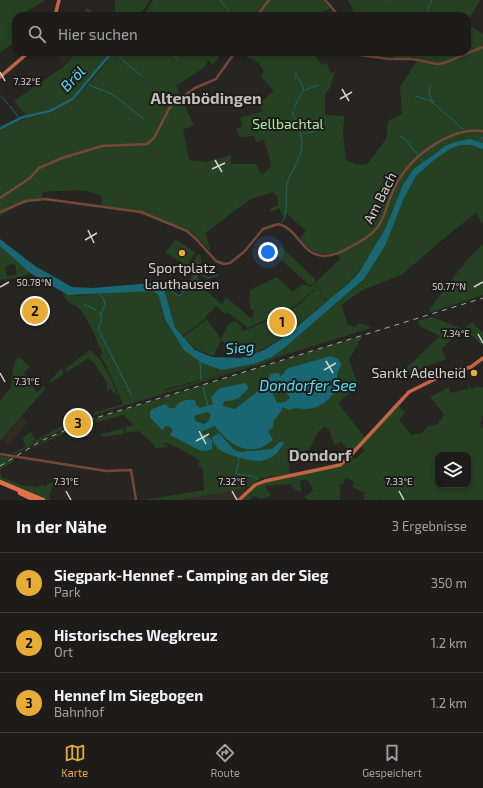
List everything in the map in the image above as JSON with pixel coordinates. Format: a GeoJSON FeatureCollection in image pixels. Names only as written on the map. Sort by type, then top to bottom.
{"type":"FeatureCollection","features":[{"type":"Feature","properties":{"kind":"highway"},"geometry":{"type":"LineString","coordinates":[[0,484],[36,500]]}},
{"type":"Feature","properties":{"kind":"highway"},"geometry":{"type":"LineString","coordinates":[[0,484],[42,500]]}},
{"type":"Feature","properties":{"kind":"main road"},"geometry":{"type":"LineString","coordinates":[[56,12],[59,0]]}},
{"type":"Feature","properties":{"kind":"main road"},"geometry":{"type":"LineString","coordinates":[[0,77],[24,56]]}},
{"type":"Feature","properties":{"kind":"main road"},"geometry":{"type":"LineString","coordinates":[[239,500],[255,485],[265,480],[340,465],[412,391],[446,374],[472,367],[483,358]]}},
{"type":"Feature","properties":{"kind":"street"},"geometry":{"type":"LineString","coordinates":[[261,12],[269,0]]}},
{"type":"Feature","properties":{"kind":"street"},"geometry":{"type":"LineString","coordinates":[[325,0],[336,12]]}},
{"type":"Feature","properties":{"kind":"street"},"geometry":{"type":"LineString","coordinates":[[471,52],[483,47]]}},
{"type":"Feature","properties":{"kind":"street"},"geometry":{"type":"LineString","coordinates":[[0,198],[30,178],[40,168],[48,163],[102,146],[142,145],[150,140],[171,106],[195,88],[216,79],[232,56]]}},
{"type":"Feature","properties":{"kind":"street"},"geometry":{"type":"LineString","coordinates":[[374,56],[389,59],[412,59],[437,64],[444,63],[461,56]]}},
{"type":"Feature","properties":{"kind":"street","name":"Am Bach"},"geometry":{"type":"LineString","coordinates":[[0,212],[26,201],[45,199],[141,212],[187,231],[216,261],[224,264],[232,262],[244,252],[263,229],[278,224],[290,229],[311,252],[321,256],[334,255],[358,243],[375,232],[382,220],[399,180],[415,161],[451,135],[465,131],[483,131]]}},
{"type":"Feature","properties":{"kind":"street"},"geometry":{"type":"LineString","coordinates":[[0,454],[106,471],[132,470],[136,500]]}},
{"type":"Feature","properties":{"kind":"shaded area"},"geometry":{"type":"Polygon","coordinates":[[[56,56],[72,56],[63,65],[56,56]]]}},
{"type":"Feature","properties":{"kind":"shaded area"},"geometry":{"type":"Polygon","coordinates":[[[22,417],[27,423],[8,445],[2,439],[22,417]]]}},
{"type":"Feature","properties":{"kind":"shaded area"},"geometry":{"type":"Polygon","coordinates":[[[244,489],[248,500],[179,500],[244,489]]]}},
{"type":"Feature","properties":{"kind":"green space"},"geometry":{"type":"Polygon","coordinates":[[[0,0],[45,0],[26,12],[12,12],[12,44],[0,53],[0,0]]]}},
{"type":"Feature","properties":{"kind":"green space"},"geometry":{"type":"Polygon","coordinates":[[[115,0],[150,0],[142,12],[115,12],[115,0]]]}},
{"type":"Feature","properties":{"kind":"green space"},"geometry":{"type":"Polygon","coordinates":[[[153,0],[323,0],[330,9],[323,12],[146,12],[153,0]]]}},
{"type":"Feature","properties":{"kind":"green space"},"geometry":{"type":"Polygon","coordinates":[[[348,0],[480,0],[471,16],[471,12],[353,11],[348,0]]]}},
{"type":"Feature","properties":{"kind":"green space"},"geometry":{"type":"Polygon","coordinates":[[[87,8],[93,12],[84,12],[87,8]]]}},
{"type":"Feature","properties":{"kind":"green space","name":"Sellbachtal"},"geometry":{"type":"Polygon","coordinates":[[[471,26],[483,34],[483,143],[468,141],[447,146],[435,153],[418,167],[402,188],[387,225],[369,258],[353,278],[327,302],[318,286],[295,306],[248,328],[227,312],[225,314],[216,306],[205,317],[205,319],[181,337],[175,328],[163,285],[179,295],[195,272],[205,290],[222,304],[226,297],[252,319],[254,311],[250,308],[250,290],[277,277],[292,292],[304,284],[311,287],[340,259],[338,252],[321,254],[312,251],[300,239],[306,231],[286,213],[285,216],[283,215],[279,208],[271,212],[270,209],[278,205],[277,196],[273,193],[275,191],[249,200],[205,233],[211,252],[192,232],[179,225],[177,227],[141,211],[101,205],[102,196],[95,193],[73,191],[44,192],[41,198],[17,206],[0,216],[0,131],[20,121],[45,114],[68,102],[86,86],[110,56],[219,56],[213,65],[208,60],[206,66],[176,86],[194,126],[183,129],[189,160],[207,162],[231,155],[231,164],[256,164],[262,175],[268,170],[271,164],[264,140],[256,142],[254,136],[239,137],[236,128],[243,127],[240,118],[263,111],[258,104],[274,91],[261,76],[264,72],[259,63],[246,56],[315,56],[323,65],[327,63],[330,73],[335,72],[330,88],[325,94],[325,115],[344,116],[343,134],[346,160],[358,165],[367,164],[386,139],[388,121],[402,114],[400,87],[417,61],[427,63],[414,59],[415,56],[471,56],[471,26]]]}},
{"type":"Feature","properties":{"kind":"green space"},"geometry":{"type":"Polygon","coordinates":[[[73,56],[107,56],[72,98],[49,110],[26,115],[14,101],[63,67],[73,56]]]}},
{"type":"Feature","properties":{"kind":"green space"},"geometry":{"type":"Polygon","coordinates":[[[394,56],[415,56],[410,58],[393,58],[394,56]]]}},
{"type":"Feature","properties":{"kind":"green space"},"geometry":{"type":"Polygon","coordinates":[[[461,145],[471,145],[483,149],[483,225],[476,213],[444,238],[403,274],[363,290],[341,305],[348,325],[356,327],[357,324],[364,324],[371,328],[265,362],[294,354],[94,415],[93,413],[123,404],[106,365],[100,356],[103,354],[88,322],[80,309],[66,300],[63,293],[78,296],[125,291],[153,291],[159,295],[165,319],[184,349],[222,370],[254,364],[272,357],[283,349],[365,278],[386,244],[404,198],[416,176],[434,160],[452,148],[461,145]],[[252,366],[166,389],[164,391],[252,366]]]}},
{"type":"Feature","properties":{"kind":"green space","name":"Sportplatz Lauthausen"},"geometry":{"type":"Polygon","coordinates":[[[176,240],[195,252],[188,264],[189,266],[199,254],[201,256],[201,266],[199,266],[196,271],[165,252],[176,240]]]}},
{"type":"Feature","properties":{"kind":"green space"},"geometry":{"type":"Polygon","coordinates":[[[483,244],[483,295],[432,312],[429,310],[467,260],[483,244]]]}},
{"type":"Feature","properties":{"kind":"green space"},"geometry":{"type":"Polygon","coordinates":[[[0,246],[30,273],[20,277],[0,280],[0,246]],[[13,264],[5,266],[7,276],[16,275],[16,265],[13,264]]]}},
{"type":"Feature","properties":{"kind":"green space"},"geometry":{"type":"Polygon","coordinates":[[[281,247],[316,280],[312,285],[309,285],[275,254],[281,247]]]}},
{"type":"Feature","properties":{"kind":"green space"},"geometry":{"type":"Polygon","coordinates":[[[318,287],[326,302],[279,340],[258,352],[247,356],[247,349],[235,350],[221,340],[214,356],[197,350],[183,337],[207,319],[221,339],[229,323],[236,321],[241,326],[241,331],[249,329],[296,307],[318,287]]]}},
{"type":"Feature","properties":{"kind":"green space"},"geometry":{"type":"Polygon","coordinates":[[[432,317],[463,329],[441,349],[446,359],[396,378],[440,336],[421,327],[418,321],[432,317]]]}},
{"type":"Feature","properties":{"kind":"green space"},"geometry":{"type":"Polygon","coordinates":[[[472,322],[483,333],[483,346],[472,336],[470,338],[463,329],[472,322]]]}},
{"type":"Feature","properties":{"kind":"green space"},"geometry":{"type":"Polygon","coordinates":[[[361,336],[349,360],[358,385],[338,403],[365,438],[396,404],[405,412],[399,420],[411,435],[422,433],[428,426],[438,424],[444,414],[430,397],[449,387],[450,393],[468,389],[468,384],[470,389],[479,386],[480,388],[483,387],[483,416],[480,423],[483,429],[483,500],[380,500],[380,496],[379,500],[364,500],[364,494],[366,493],[352,487],[354,482],[346,478],[343,484],[340,484],[340,500],[308,500],[304,497],[313,491],[310,483],[306,479],[300,481],[301,492],[294,489],[291,484],[265,486],[271,496],[261,499],[254,496],[249,500],[240,500],[251,489],[264,482],[334,468],[342,465],[351,457],[355,459],[365,451],[360,446],[350,454],[342,442],[334,445],[329,429],[324,427],[317,433],[310,449],[288,456],[290,474],[262,478],[244,489],[179,500],[144,500],[204,490],[203,468],[199,467],[198,462],[200,461],[182,450],[166,443],[163,443],[168,447],[155,448],[139,431],[126,433],[125,427],[133,425],[124,415],[97,422],[95,419],[361,336]]]}},
{"type":"Feature","properties":{"kind":"green space"},"geometry":{"type":"Polygon","coordinates":[[[90,350],[104,365],[118,396],[110,389],[107,391],[107,383],[93,361],[89,358],[67,372],[65,369],[90,350]]]}},
{"type":"Feature","properties":{"kind":"green space"},"geometry":{"type":"Polygon","coordinates":[[[19,357],[30,367],[24,373],[37,393],[44,386],[45,389],[0,441],[0,401],[11,387],[14,362],[19,357]]]}},
{"type":"Feature","properties":{"kind":"green space"},"geometry":{"type":"Polygon","coordinates":[[[61,368],[64,374],[47,385],[61,368]]]}},
{"type":"Feature","properties":{"kind":"green space"},"geometry":{"type":"Polygon","coordinates":[[[91,414],[15,454],[12,454],[26,446],[22,438],[31,432],[35,440],[28,445],[62,426],[91,414]]]}},
{"type":"Feature","properties":{"kind":"green space"},"geometry":{"type":"Polygon","coordinates":[[[93,421],[94,423],[81,428],[82,437],[79,438],[79,428],[83,426],[78,427],[77,438],[75,438],[74,429],[76,428],[18,455],[62,432],[93,421]]]}},
{"type":"Feature","properties":{"kind":"green space"},"geometry":{"type":"Polygon","coordinates":[[[123,428],[124,434],[101,437],[101,434],[123,428]]]}},
{"type":"Feature","properties":{"kind":"green space"},"geometry":{"type":"Polygon","coordinates":[[[0,456],[13,458],[14,461],[0,470],[0,456]]]}},
{"type":"Feature","properties":{"kind":"green space"},"geometry":{"type":"Polygon","coordinates":[[[0,471],[2,477],[21,485],[39,487],[39,485],[47,486],[48,483],[53,484],[49,498],[52,500],[46,500],[0,480],[0,471]]]}},
{"type":"Feature","properties":{"kind":"water"},"geometry":{"type":"Polygon","coordinates":[[[107,56],[110,56],[73,100],[51,112],[22,119],[0,130],[0,127],[22,116],[49,110],[72,98],[107,56]]]}},
{"type":"Feature","properties":{"kind":"water"},"geometry":{"type":"Polygon","coordinates":[[[470,139],[483,143],[483,149],[471,145],[461,145],[452,148],[434,160],[416,176],[404,198],[386,244],[365,278],[283,349],[272,357],[254,364],[222,370],[202,363],[184,350],[165,319],[159,296],[153,291],[68,295],[30,273],[0,246],[0,239],[35,266],[72,287],[92,288],[153,283],[163,285],[175,328],[195,350],[212,357],[241,358],[264,350],[287,335],[349,283],[360,271],[385,229],[403,185],[414,169],[445,146],[470,139]]]}},
{"type":"Feature","properties":{"kind":"water","name":"Dondorfer See"},"geometry":{"type":"Polygon","coordinates":[[[331,356],[338,359],[341,364],[337,374],[336,388],[329,399],[312,408],[296,408],[290,410],[282,407],[281,412],[273,421],[273,427],[268,431],[273,440],[263,447],[255,449],[242,448],[225,437],[215,426],[200,432],[212,440],[212,449],[201,451],[170,435],[173,430],[170,427],[166,426],[162,430],[150,417],[150,412],[152,409],[166,404],[169,408],[175,408],[181,402],[195,400],[196,405],[200,408],[213,404],[211,397],[220,388],[246,383],[248,388],[241,396],[236,399],[225,401],[223,404],[223,406],[235,409],[262,388],[271,374],[279,373],[280,377],[288,368],[331,356]],[[277,380],[275,392],[273,394],[277,403],[285,402],[290,398],[286,392],[281,391],[280,381],[277,380]],[[207,412],[194,416],[195,421],[204,424],[209,421],[211,414],[207,412]]]}},
{"type":"Feature","properties":{"kind":"water"},"geometry":{"type":"Polygon","coordinates":[[[219,433],[234,450],[241,452],[272,449],[280,442],[284,442],[275,455],[256,461],[221,451],[214,443],[212,437],[219,433]]]}},
{"type":"Feature","properties":{"kind":"waterway"},"geometry":{"type":"LineString","coordinates":[[220,0],[230,12]]}},
{"type":"Feature","properties":{"kind":"waterway"},"geometry":{"type":"LineString","coordinates":[[427,12],[432,0]]}},
{"type":"Feature","properties":{"kind":"waterway"},"geometry":{"type":"LineString","coordinates":[[119,56],[142,76]]}},
{"type":"Feature","properties":{"kind":"waterway"},"geometry":{"type":"LineString","coordinates":[[175,56],[178,60]]}},
{"type":"Feature","properties":{"kind":"waterway"},"geometry":{"type":"LineString","coordinates":[[296,72],[296,78]]}},
{"type":"Feature","properties":{"kind":"waterway"},"geometry":{"type":"LineString","coordinates":[[294,108],[304,90],[298,78]]}},
{"type":"Feature","properties":{"kind":"waterway","name":"Bröl"},"geometry":{"type":"LineString","coordinates":[[89,85],[112,94],[144,119]]}},
{"type":"Feature","properties":{"kind":"waterway"},"geometry":{"type":"LineString","coordinates":[[305,90],[319,85]]}},
{"type":"Feature","properties":{"kind":"waterway"},"geometry":{"type":"LineString","coordinates":[[430,86],[429,94],[433,102]]}},
{"type":"Feature","properties":{"kind":"waterway"},"geometry":{"type":"LineString","coordinates":[[415,96],[431,101],[463,129]]}},
{"type":"Feature","properties":{"kind":"waterway"},"geometry":{"type":"LineString","coordinates":[[10,106],[19,118]]}},
{"type":"Feature","properties":{"kind":"waterway"},"geometry":{"type":"LineString","coordinates":[[292,111],[295,119]]}},
{"type":"Feature","properties":{"kind":"waterway"},"geometry":{"type":"LineString","coordinates":[[282,222],[286,210],[287,184],[300,155],[302,144],[301,135],[295,121]]}},
{"type":"Feature","properties":{"kind":"waterway"},"geometry":{"type":"LineString","coordinates":[[263,133],[267,129],[279,125],[298,128]]}},
{"type":"Feature","properties":{"kind":"waterway"},"geometry":{"type":"LineString","coordinates":[[304,134],[315,131]]}},
{"type":"Feature","properties":{"kind":"waterway"},"geometry":{"type":"LineString","coordinates":[[400,136],[405,139],[418,155]]}},
{"type":"Feature","properties":{"kind":"waterway"},"geometry":{"type":"LineString","coordinates":[[477,142],[483,137]]}},
{"type":"Feature","properties":{"kind":"waterway","name":"Sieg"},"geometry":{"type":"LineString","coordinates":[[421,159],[424,163]]}},
{"type":"Feature","properties":{"kind":"waterway"},"geometry":{"type":"LineString","coordinates":[[199,273],[208,278],[211,277]]}},
{"type":"Feature","properties":{"kind":"waterway"},"geometry":{"type":"LineString","coordinates":[[182,293],[198,274]]}},
{"type":"Feature","properties":{"kind":"waterway"},"geometry":{"type":"LineString","coordinates":[[212,277],[218,275]]}},
{"type":"Feature","properties":{"kind":"waterway"},"geometry":{"type":"LineString","coordinates":[[163,288],[168,288],[179,296],[181,294]]}},
{"type":"Feature","properties":{"kind":"waterway"},"geometry":{"type":"LineString","coordinates":[[100,294],[104,300],[105,306]]}},
{"type":"Feature","properties":{"kind":"waterway"},"geometry":{"type":"LineString","coordinates":[[84,304],[96,310]]}},
{"type":"Feature","properties":{"kind":"waterway"},"geometry":{"type":"LineString","coordinates":[[101,314],[104,307]]}},
{"type":"Feature","properties":{"kind":"waterway"},"geometry":{"type":"LineString","coordinates":[[98,312],[101,315],[101,322],[98,329],[131,394]]}},
{"type":"Feature","properties":{"kind":"waterway"},"geometry":{"type":"LineString","coordinates":[[200,361],[201,380]]}},
{"type":"Feature","properties":{"kind":"waterway"},"geometry":{"type":"LineString","coordinates":[[203,387],[208,406]]}},
{"type":"Feature","properties":{"kind":"waterway"},"geometry":{"type":"LineString","coordinates":[[236,473],[239,458]]}},
{"type":"Feature","properties":{"kind":"waterway"},"geometry":{"type":"LineString","coordinates":[[236,474],[252,476]]}},
{"type":"Feature","properties":{"kind":"waterway"},"geometry":{"type":"LineString","coordinates":[[252,476],[258,479]]}},
{"type":"Feature","properties":{"kind":"railway"},"geometry":{"type":"LineString","coordinates":[[0,466],[41,441],[86,421],[483,298]]}},
{"type":"Feature","properties":{"kind":"place","name":"Sportplatz Lauthausen"},"geometry":{"type":"Point","coordinates":[182,253]}},
{"type":"Feature","properties":{"kind":"place","name":"Historisches Wegkreuz"},"geometry":{"type":"Point","coordinates":[35,311]}},
{"type":"Feature","properties":{"kind":"place","name":"Siegpark-Hennef - Camping an der Sieg"},"geometry":{"type":"Point","coordinates":[282,322]}},
{"type":"Feature","properties":{"kind":"place","name":"Sankt Adelheid"},"geometry":{"type":"Point","coordinates":[474,373]}},
{"type":"Feature","properties":{"kind":"place","name":"Hennef Im Siegbogen"},"geometry":{"type":"Point","coordinates":[78,423]}},
{"type":"Feature","properties":{"kind":"district","name":"Altenbödingen"},"geometry":{"type":"Point","coordinates":[206,98]}},
{"type":"Feature","properties":{"kind":"district","name":"Dondorf"},"geometry":{"type":"Point","coordinates":[320,455]}}]}
